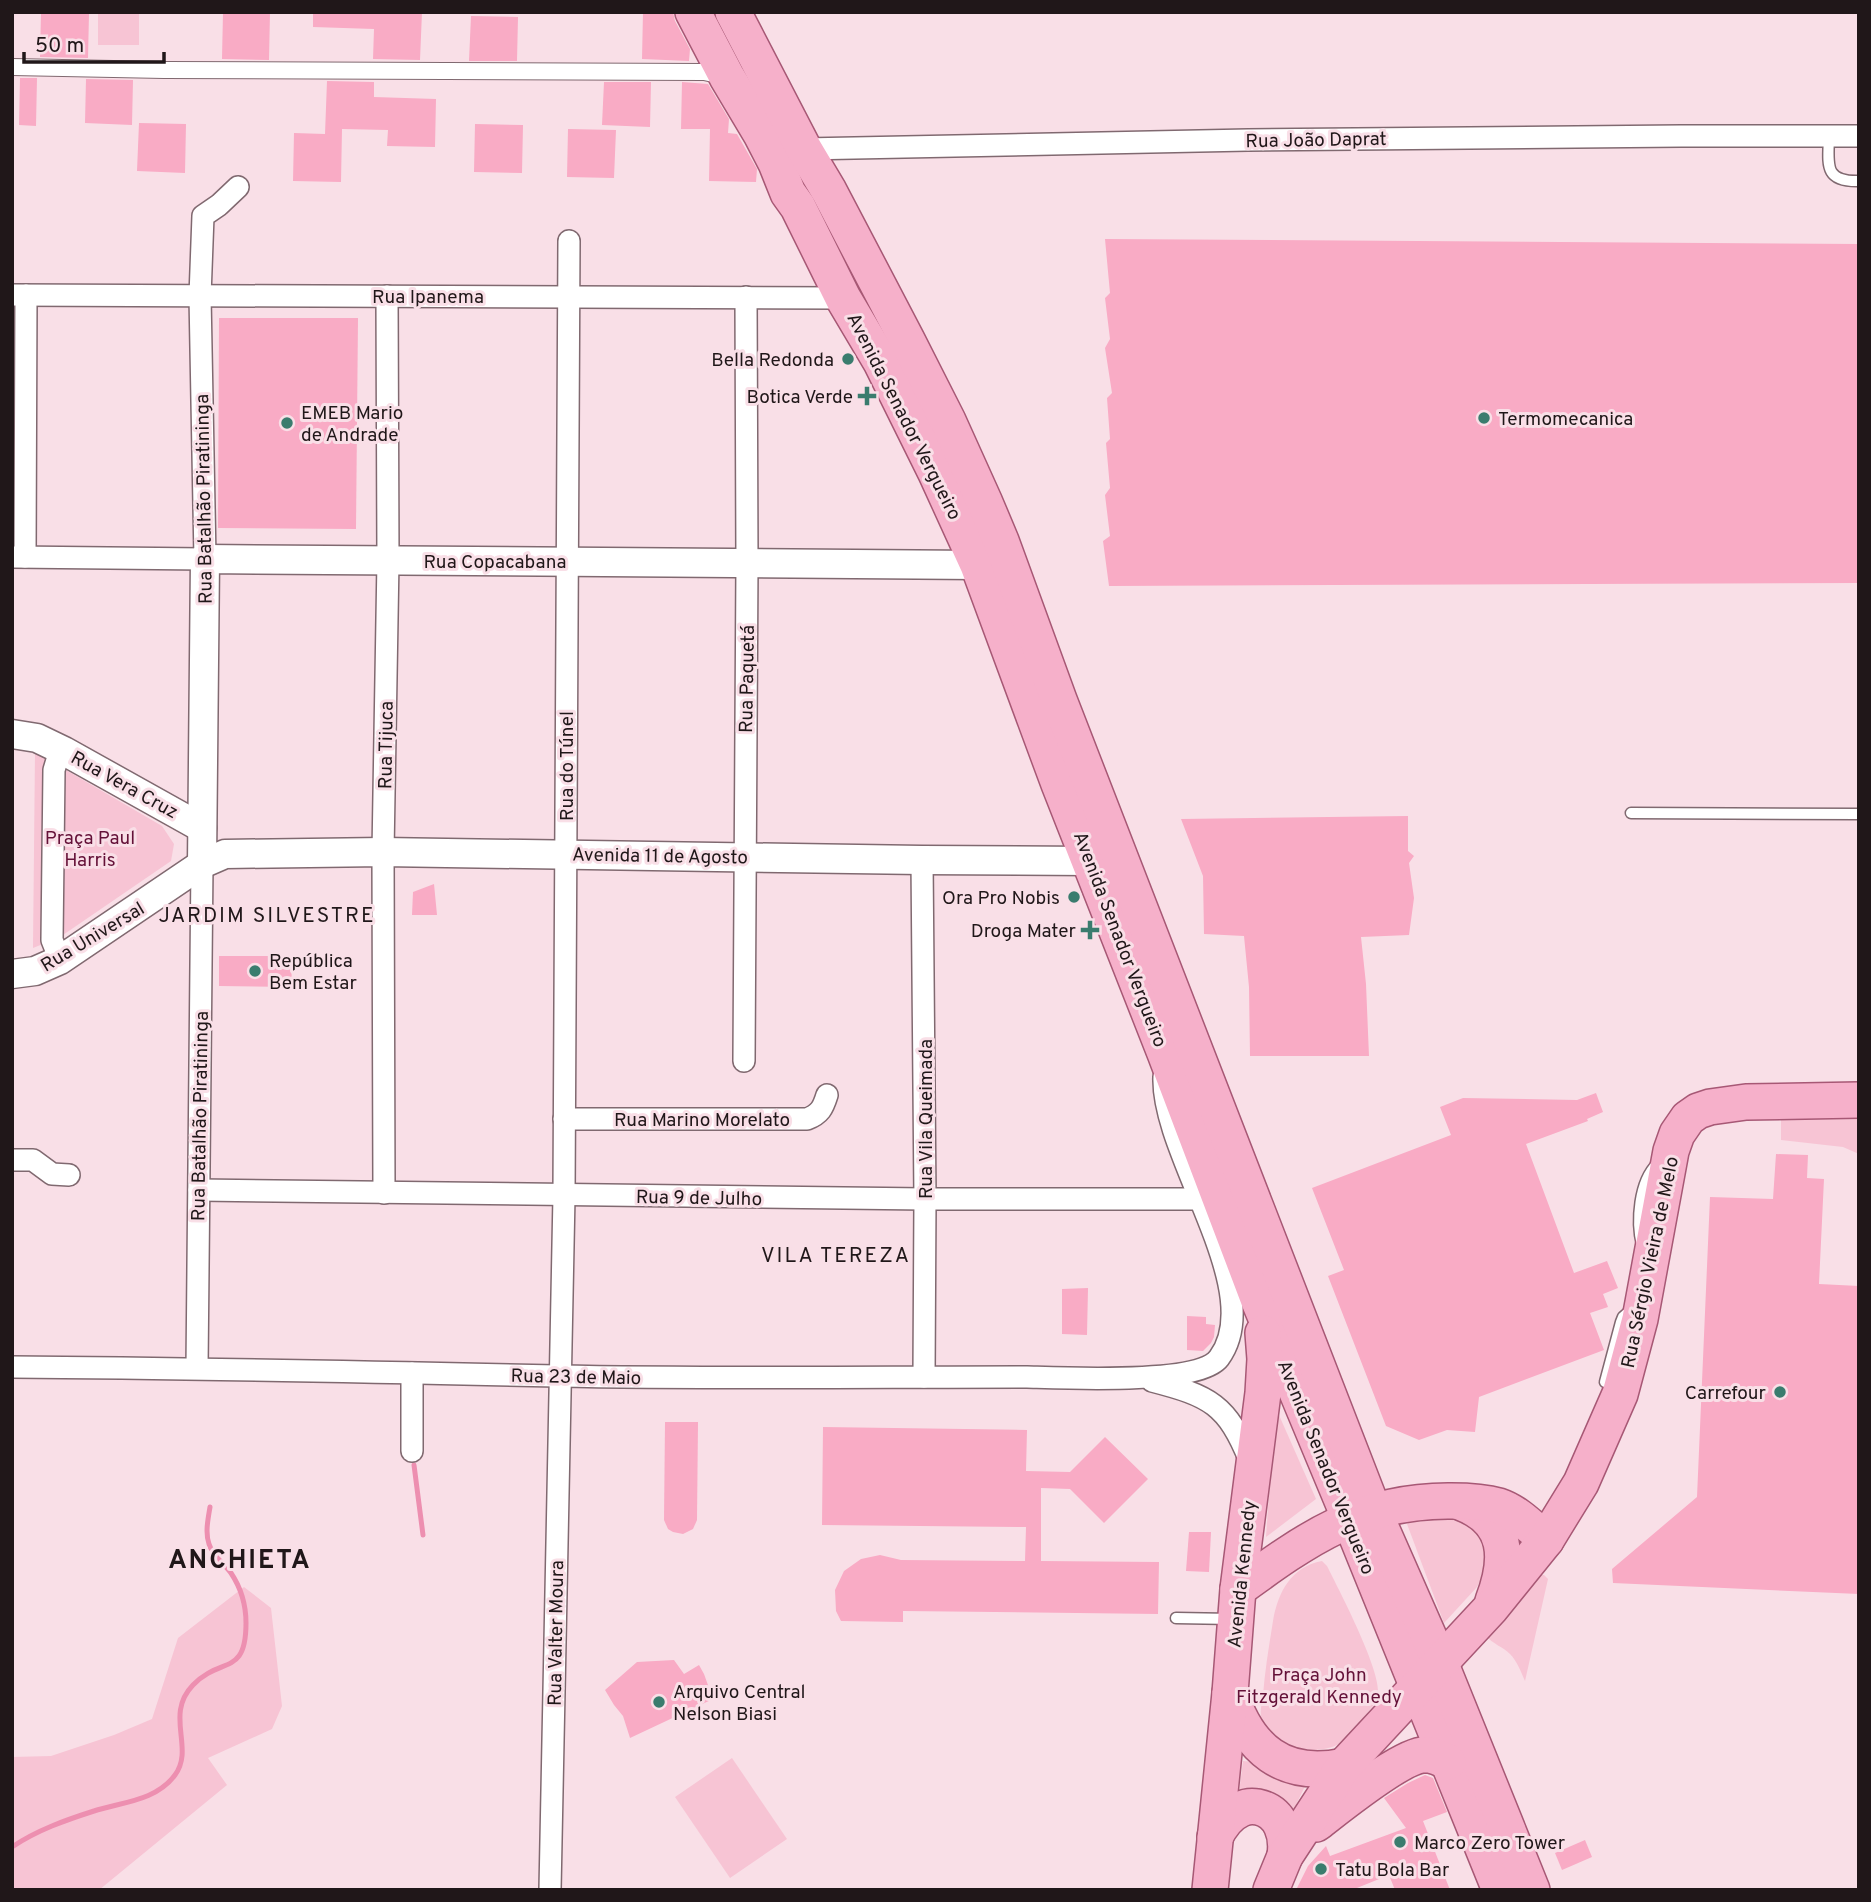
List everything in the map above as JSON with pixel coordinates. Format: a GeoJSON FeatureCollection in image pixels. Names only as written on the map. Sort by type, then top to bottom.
{"type":"FeatureCollection","features":[{"type":"Feature","properties":{"kind":"main road","name":"Avenida Senador Vergueiro"},"geometry":{"type":"LineString","coordinates":[[693,12],[727,77],[790,156],[835,204],[948,421],[985,503],[1059,700],[1165,1053],[1259,1301],[1361,1516]]}},
{"type":"Feature","properties":{"kind":"main road","name":"Avenida Senador Vergueiro"},"geometry":{"type":"LineString","coordinates":[[733,12],[790,156],[788,193],[798,207],[843,298],[887,374],[978,565],[1059,784],[1104,855],[1361,1516],[1428,1674],[1531,1890]]}},
{"type":"Feature","properties":{"kind":"main road","name":"Rua Sérgio Vieira de Melo"},"geometry":{"type":"LineString","coordinates":[[1428,1674],[1490,1608],[1546,1540],[1570,1502],[1594,1439],[1620,1394],[1643,1303],[1671,1151],[1677,1134],[1688,1118],[1710,1107],[1746,1102],[1859,1100]]}},
{"type":"Feature","properties":{"kind":"main road","name":"Avenida Kennedy"},"geometry":{"type":"LineString","coordinates":[[1210,1890],[1236,1604],[1264,1375],[1264,1334],[1259,1301]]}},
{"type":"Feature","properties":{"kind":"main road"},"geometry":{"type":"LineString","coordinates":[[1458,1501],[1484,1514],[1494,1524],[1500,1538],[1503,1555],[1501,1576],[1490,1608]]}},
{"type":"Feature","properties":{"kind":"main road"},"geometry":{"type":"LineString","coordinates":[[1236,1604],[1293,1548],[1320,1532],[1361,1516],[1406,1504],[1458,1501],[1492,1505],[1513,1513],[1546,1540]]}},
{"type":"Feature","properties":{"kind":"main road","name":"Avenida Senador Vergueiro"},"geometry":{"type":"LineString","coordinates":[[1428,1674],[1448,1762],[1500,1890]]}},
{"type":"Feature","properties":{"kind":"main road"},"geometry":{"type":"LineString","coordinates":[[1271,1890],[1288,1852],[1344,1766],[1428,1674]]}},
{"type":"Feature","properties":{"kind":"main road"},"geometry":{"type":"LineString","coordinates":[[1230,1693],[1247,1731],[1261,1749],[1272,1757],[1306,1769],[1344,1766]]}},
{"type":"Feature","properties":{"kind":"main road"},"geometry":{"type":"LineString","coordinates":[[1288,1852],[1345,1802],[1408,1760],[1427,1755],[1448,1762]]}},
{"type":"Feature","properties":{"kind":"main road"},"geometry":{"type":"LineString","coordinates":[[1214,1836],[1234,1812],[1245,1807],[1259,1808],[1271,1812],[1282,1826],[1288,1852]]}},
{"type":"Feature","properties":{"kind":"street"},"geometry":{"type":"LineString","coordinates":[[12,67],[705,72],[727,77]]}},
{"type":"Feature","properties":{"kind":"street","name":"Rua João Daprat"},"geometry":{"type":"LineString","coordinates":[[790,156],[1275,139],[1859,136]]}},
{"type":"Feature","properties":{"kind":"street","name":"Rua Batalhão Piratininga"},"geometry":{"type":"LineString","coordinates":[[202,828],[205,558],[200,296],[203,216],[238,187]]}},
{"type":"Feature","properties":{"kind":"street","name":"Rua do Túnel"},"geometry":{"type":"LineString","coordinates":[[559,1376],[564,1196],[569,241]]}},
{"type":"Feature","properties":{"kind":"street"},"geometry":{"type":"LineString","coordinates":[[19,295],[19,557]]}},
{"type":"Feature","properties":{"kind":"street","name":"Rua Ipanema"},"geometry":{"type":"LineString","coordinates":[[19,295],[843,298]]}},
{"type":"Feature","properties":{"kind":"street","name":"Rua Tijuca"},"geometry":{"type":"LineString","coordinates":[[384,1193],[383,852],[388,560],[387,296]]}},
{"type":"Feature","properties":{"kind":"street","name":"Rua Paquetá"},"geometry":{"type":"LineString","coordinates":[[744,1061],[746,297]]}},
{"type":"Feature","properties":{"kind":"street","name":"Rua Copacabana"},"geometry":{"type":"LineString","coordinates":[[19,557],[978,565]]}},
{"type":"Feature","properties":{"kind":"street","name":"Rua Vera Cruz"},"geometry":{"type":"LineString","coordinates":[[12,734],[37,738],[64,751],[202,828],[202,864]]}},
{"type":"Feature","properties":{"kind":"street"},"geometry":{"type":"LineString","coordinates":[[60,960],[52,940],[54,769],[64,751]]}},
{"type":"Feature","properties":{"kind":"street","name":"Avenida 11 de Agosto"},"geometry":{"type":"LineString","coordinates":[[202,864],[225,854],[383,852],[922,860],[1104,855]]}},
{"type":"Feature","properties":{"kind":"street","name":"Rua Vila Queimada"},"geometry":{"type":"LineString","coordinates":[[922,860],[924,1377]]}},
{"type":"Feature","properties":{"kind":"street","name":"Rua Batalhão Piratininga"},"geometry":{"type":"LineString","coordinates":[[197,1368],[202,864]]}},
{"type":"Feature","properties":{"kind":"street","name":"Rua Universal"},"geometry":{"type":"LineString","coordinates":[[12,974],[36,971],[60,960],[202,864]]}},
{"type":"Feature","properties":{"kind":"street"},"geometry":{"type":"LineString","coordinates":[[1165,1053],[1166,1109],[1199,1199]]}},
{"type":"Feature","properties":{"kind":"street","name":"Rua Marino Morelato"},"geometry":{"type":"LineString","coordinates":[[564,1119],[807,1119],[822,1110],[827,1095]]}},
{"type":"Feature","properties":{"kind":"street"},"geometry":{"type":"LineString","coordinates":[[12,1160],[33,1160],[52,1174],[69,1175]]}},
{"type":"Feature","properties":{"kind":"street","name":"Rua 9 de Julho"},"geometry":{"type":"LineString","coordinates":[[198,1191],[925,1199],[1199,1199]]}},
{"type":"Feature","properties":{"kind":"street","name":"Rua 23 de Maio"},"geometry":{"type":"LineString","coordinates":[[12,1367],[559,1376],[1139,1378],[1201,1370],[1211,1366],[1220,1357],[1229,1336],[1232,1312],[1231,1294],[1221,1257],[1199,1199]]}},
{"type":"Feature","properties":{"kind":"street"},"geometry":{"type":"LineString","coordinates":[[411,1373],[412,1451]]}},
{"type":"Feature","properties":{"kind":"street","name":"Rua Valter Moura"},"geometry":{"type":"LineString","coordinates":[[550,1890],[559,1376]]}},
{"type":"Feature","properties":{"kind":"street","name":"Rua 23 de Maio"},"geometry":{"type":"LineString","coordinates":[[1139,1378],[1188,1391],[1218,1407],[1232,1424],[1253,1468]]}},
{"type":"Feature","properties":{"kind":"lane"},"geometry":{"type":"LineString","coordinates":[[1829,137],[1829,169],[1835,177],[1846,181],[1859,181]]}},
{"type":"Feature","properties":{"kind":"lane"},"geometry":{"type":"LineString","coordinates":[[1630,813],[1859,814]]}},
{"type":"Feature","properties":{"kind":"lane"},"geometry":{"type":"LineString","coordinates":[[1604,1388],[1620,1322],[1627,1312],[1643,1303]]}},
{"type":"Feature","properties":{"kind":"lane"},"geometry":{"type":"LineString","coordinates":[[1176,1618],[1236,1604]]}},
{"type":"Feature","properties":{"kind":"green space"},"geometry":{"type":"Polygon","coordinates":[[[98,12],[139,12],[139,45],[98,45],[98,12]]]}},
{"type":"Feature","properties":{"kind":"green space","name":"Praça Paul Harris"},"geometry":{"type":"Polygon","coordinates":[[[35,752],[162,826],[174,844],[171,861],[60,937],[33,948],[35,752]]]}},
{"type":"Feature","properties":{"kind":"green space"},"geometry":{"type":"Polygon","coordinates":[[[1781,1112],[1859,1112],[1859,1154],[1843,1147],[1781,1140],[1781,1112]]]}},
{"type":"Feature","properties":{"kind":"green space"},"geometry":{"type":"Polygon","coordinates":[[[1275,1406],[1316,1499],[1266,1537],[1275,1406]]]}},
{"type":"Feature","properties":{"kind":"green space","name":"Praça John Fitzgerald Kennedy"},"geometry":{"type":"Polygon","coordinates":[[[1450,1515],[1471,1521],[1489,1546],[1487,1568],[1477,1587],[1444,1623],[1407,1524],[1415,1518],[1450,1515]]]}},
{"type":"Feature","properties":{"kind":"green space","name":"Praça John Fitzgerald Kennedy"},"geometry":{"type":"Polygon","coordinates":[[[1322,1561],[1333,1577],[1366,1649],[1373,1667],[1378,1694],[1371,1709],[1343,1742],[1318,1750],[1292,1747],[1271,1736],[1264,1727],[1261,1709],[1278,1600],[1294,1575],[1311,1564],[1322,1561]]]}},
{"type":"Feature","properties":{"kind":"green space"},"geometry":{"type":"Polygon","coordinates":[[[1533,1575],[1544,1575],[1548,1579],[1525,1681],[1512,1657],[1486,1636],[1533,1575]]]}},
{"type":"Feature","properties":{"kind":"green space"},"geometry":{"type":"Polygon","coordinates":[[[244,1587],[271,1608],[282,1706],[272,1729],[208,1758],[227,1785],[99,1890],[12,1890],[12,1757],[51,1756],[152,1719],[178,1638],[244,1587]]]}},
{"type":"Feature","properties":{"kind":"green space"},"geometry":{"type":"Polygon","coordinates":[[[732,1758],[787,1839],[730,1878],[675,1797],[732,1758]]]}},
{"type":"Feature","properties":{"kind":"green space"},"geometry":{"type":"Polygon","coordinates":[[[1243,1761],[1264,1763],[1307,1782],[1292,1813],[1238,1801],[1243,1761]]]}},
{"type":"Feature","properties":{"kind":"building"},"geometry":{"type":"Polygon","coordinates":[[[41,12],[89,13],[88,58],[40,57],[41,12]]]}},
{"type":"Feature","properties":{"kind":"building"},"geometry":{"type":"Polygon","coordinates":[[[223,12],[270,12],[269,60],[222,59],[223,12]]]}},
{"type":"Feature","properties":{"kind":"building"},"geometry":{"type":"Polygon","coordinates":[[[313,12],[422,12],[420,60],[373,59],[374,29],[313,27],[313,12]]]}},
{"type":"Feature","properties":{"kind":"building"},"geometry":{"type":"Polygon","coordinates":[[[643,12],[673,12],[690,49],[689,61],[642,59],[643,12]]]}},
{"type":"Feature","properties":{"kind":"building"},"geometry":{"type":"Polygon","coordinates":[[[471,16],[518,17],[517,61],[469,61],[471,16]]]}},
{"type":"Feature","properties":{"kind":"building"},"geometry":{"type":"Polygon","coordinates":[[[20,78],[37,78],[36,126],[19,125],[20,78]]]}},
{"type":"Feature","properties":{"kind":"building"},"geometry":{"type":"Polygon","coordinates":[[[86,79],[133,80],[132,125],[85,123],[86,79]]]}},
{"type":"Feature","properties":{"kind":"building"},"geometry":{"type":"Polygon","coordinates":[[[327,81],[374,82],[374,97],[436,99],[435,147],[387,146],[388,130],[342,129],[341,182],[293,181],[294,133],[325,134],[327,81]]]}},
{"type":"Feature","properties":{"kind":"building"},"geometry":{"type":"Polygon","coordinates":[[[604,82],[651,82],[650,127],[602,125],[604,82]]]}},
{"type":"Feature","properties":{"kind":"building"},"geometry":{"type":"Polygon","coordinates":[[[682,82],[708,84],[729,119],[728,133],[737,134],[757,169],[756,182],[709,181],[710,129],[681,129],[682,82]]]}},
{"type":"Feature","properties":{"kind":"building"},"geometry":{"type":"Polygon","coordinates":[[[139,123],[186,124],[185,173],[137,171],[139,123]]]}},
{"type":"Feature","properties":{"kind":"building"},"geometry":{"type":"Polygon","coordinates":[[[475,124],[523,125],[522,173],[474,172],[475,124]]]}},
{"type":"Feature","properties":{"kind":"building"},"geometry":{"type":"Polygon","coordinates":[[[568,129],[616,130],[614,178],[567,177],[568,129]]]}},
{"type":"Feature","properties":{"kind":"building","name":"Termomecanica"},"geometry":{"type":"Polygon","coordinates":[[[1105,239],[1859,244],[1859,583],[1109,586],[1103,541],[1110,536],[1105,495],[1110,488],[1106,443],[1110,439],[1107,398],[1112,393],[1105,348],[1110,339],[1105,298],[1110,293],[1105,239]]]}},
{"type":"Feature","properties":{"kind":"building","name":"EMEB Mario de Andrade"},"geometry":{"type":"Polygon","coordinates":[[[219,318],[358,318],[356,529],[218,528],[219,318]]]}},
{"type":"Feature","properties":{"kind":"building"},"geometry":{"type":"Polygon","coordinates":[[[1408,816],[1408,851],[1414,856],[1409,863],[1414,898],[1409,935],[1361,937],[1369,1056],[1250,1056],[1249,987],[1244,936],[1204,934],[1203,876],[1181,819],[1408,816]]]}},
{"type":"Feature","properties":{"kind":"building"},"geometry":{"type":"Polygon","coordinates":[[[434,884],[437,915],[412,915],[413,892],[434,884]]]}},
{"type":"Feature","properties":{"kind":"building","name":"República Bem Estar"},"geometry":{"type":"Polygon","coordinates":[[[219,956],[291,956],[292,987],[219,986],[219,956]]]}},
{"type":"Feature","properties":{"kind":"building"},"geometry":{"type":"Polygon","coordinates":[[[1596,1093],[1603,1112],[1587,1119],[1588,1121],[1526,1144],[1574,1273],[1607,1261],[1618,1288],[1603,1294],[1608,1307],[1590,1313],[1604,1350],[1479,1397],[1475,1432],[1447,1430],[1419,1440],[1386,1426],[1328,1276],[1344,1270],[1312,1188],[1451,1135],[1440,1107],[1463,1098],[1577,1100],[1596,1093]]]}},
{"type":"Feature","properties":{"kind":"building","name":"Carrefour"},"geometry":{"type":"Polygon","coordinates":[[[1776,1154],[1808,1155],[1807,1178],[1824,1179],[1819,1284],[1859,1286],[1859,1594],[1613,1583],[1612,1569],[1697,1497],[1710,1197],[1773,1199],[1776,1154]]]}},
{"type":"Feature","properties":{"kind":"building"},"geometry":{"type":"Polygon","coordinates":[[[1088,1288],[1087,1335],[1062,1334],[1062,1289],[1088,1288]]]}},
{"type":"Feature","properties":{"kind":"building"},"geometry":{"type":"Polygon","coordinates":[[[1187,1316],[1206,1317],[1206,1324],[1215,1325],[1214,1337],[1203,1351],[1187,1350],[1187,1316]]]}},
{"type":"Feature","properties":{"kind":"building"},"geometry":{"type":"Polygon","coordinates":[[[665,1422],[698,1422],[697,1520],[693,1529],[683,1534],[668,1529],[664,1520],[665,1422]]]}},
{"type":"Feature","properties":{"kind":"building"},"geometry":{"type":"Polygon","coordinates":[[[823,1427],[1027,1430],[1026,1471],[1070,1472],[1105,1437],[1148,1479],[1104,1523],[1070,1489],[1041,1488],[1041,1561],[1159,1562],[1158,1614],[903,1611],[903,1622],[841,1621],[836,1611],[835,1590],[844,1571],[861,1559],[880,1555],[901,1560],[1025,1561],[1026,1527],[822,1525],[823,1427]]]}},
{"type":"Feature","properties":{"kind":"building"},"geometry":{"type":"Polygon","coordinates":[[[1189,1532],[1211,1532],[1209,1572],[1186,1571],[1189,1532]]]}},
{"type":"Feature","properties":{"kind":"building","name":"Arquivo Central Nelson Biasi"},"geometry":{"type":"Polygon","coordinates":[[[674,1660],[684,1674],[699,1665],[713,1699],[630,1738],[623,1716],[605,1690],[637,1662],[674,1660]]]}},
{"type":"Feature","properties":{"kind":"building"},"geometry":{"type":"Polygon","coordinates":[[[1425,1775],[1433,1778],[1447,1812],[1423,1821],[1450,1890],[1395,1890],[1389,1875],[1352,1890],[1296,1890],[1308,1866],[1326,1846],[1330,1856],[1406,1828],[1384,1798],[1425,1775]]]}},
{"type":"Feature","properties":{"kind":"building"},"geometry":{"type":"Polygon","coordinates":[[[1585,1840],[1592,1857],[1562,1870],[1555,1853],[1585,1840]]]}},
{"type":"Feature","properties":{"kind":"waterway"},"geometry":{"type":"LineString","coordinates":[[414,1465],[423,1535]]}},
{"type":"Feature","properties":{"kind":"waterway"},"geometry":{"type":"LineString","coordinates":[[12,1847],[31,1835],[62,1822],[148,1795],[167,1784],[175,1775],[182,1754],[180,1720],[185,1696],[203,1676],[237,1659],[245,1640],[246,1617],[240,1591],[231,1573],[213,1553],[208,1540],[210,1507]]}},
{"type":"Feature","properties":{"kind":"place","name":"Bella Redonda"},"geometry":{"type":"Point","coordinates":[848,359]}},
{"type":"Feature","properties":{"kind":"place","name":"Botica Verde"},"geometry":{"type":"Point","coordinates":[867,396]}},
{"type":"Feature","properties":{"kind":"place","name":"Termomecanica"},"geometry":{"type":"Point","coordinates":[1484,418]}},
{"type":"Feature","properties":{"kind":"place","name":"EMEB Mario de Andrade"},"geometry":{"type":"Point","coordinates":[287,423]}},
{"type":"Feature","properties":{"kind":"place","name":"Ora Pro Nobis"},"geometry":{"type":"Point","coordinates":[1074,897]}},
{"type":"Feature","properties":{"kind":"place","name":"Droga Mater"},"geometry":{"type":"Point","coordinates":[1090,930]}},
{"type":"Feature","properties":{"kind":"place","name":"República Bem Estar"},"geometry":{"type":"Point","coordinates":[255,971]}},
{"type":"Feature","properties":{"kind":"place","name":"Carrefour"},"geometry":{"type":"Point","coordinates":[1780,1392]}},
{"type":"Feature","properties":{"kind":"place","name":"Arquivo Central Nelson Biasi"},"geometry":{"type":"Point","coordinates":[659,1702]}},
{"type":"Feature","properties":{"kind":"place","name":"Marco Zero Tower"},"geometry":{"type":"Point","coordinates":[1400,1842]}},
{"type":"Feature","properties":{"kind":"place","name":"Tatu Bola Bar"},"geometry":{"type":"Point","coordinates":[1321,1869]}},
{"type":"Feature","properties":{"kind":"district","name":"JARDIM SILVESTRE"},"geometry":{"type":"Point","coordinates":[267,915]}},
{"type":"Feature","properties":{"kind":"district","name":"VILA TEREZA"},"geometry":{"type":"Point","coordinates":[836,1255]}},
{"type":"Feature","properties":{"kind":"district","name":"ANCHIETA"},"geometry":{"type":"Point","coordinates":[240,1559]}}]}
